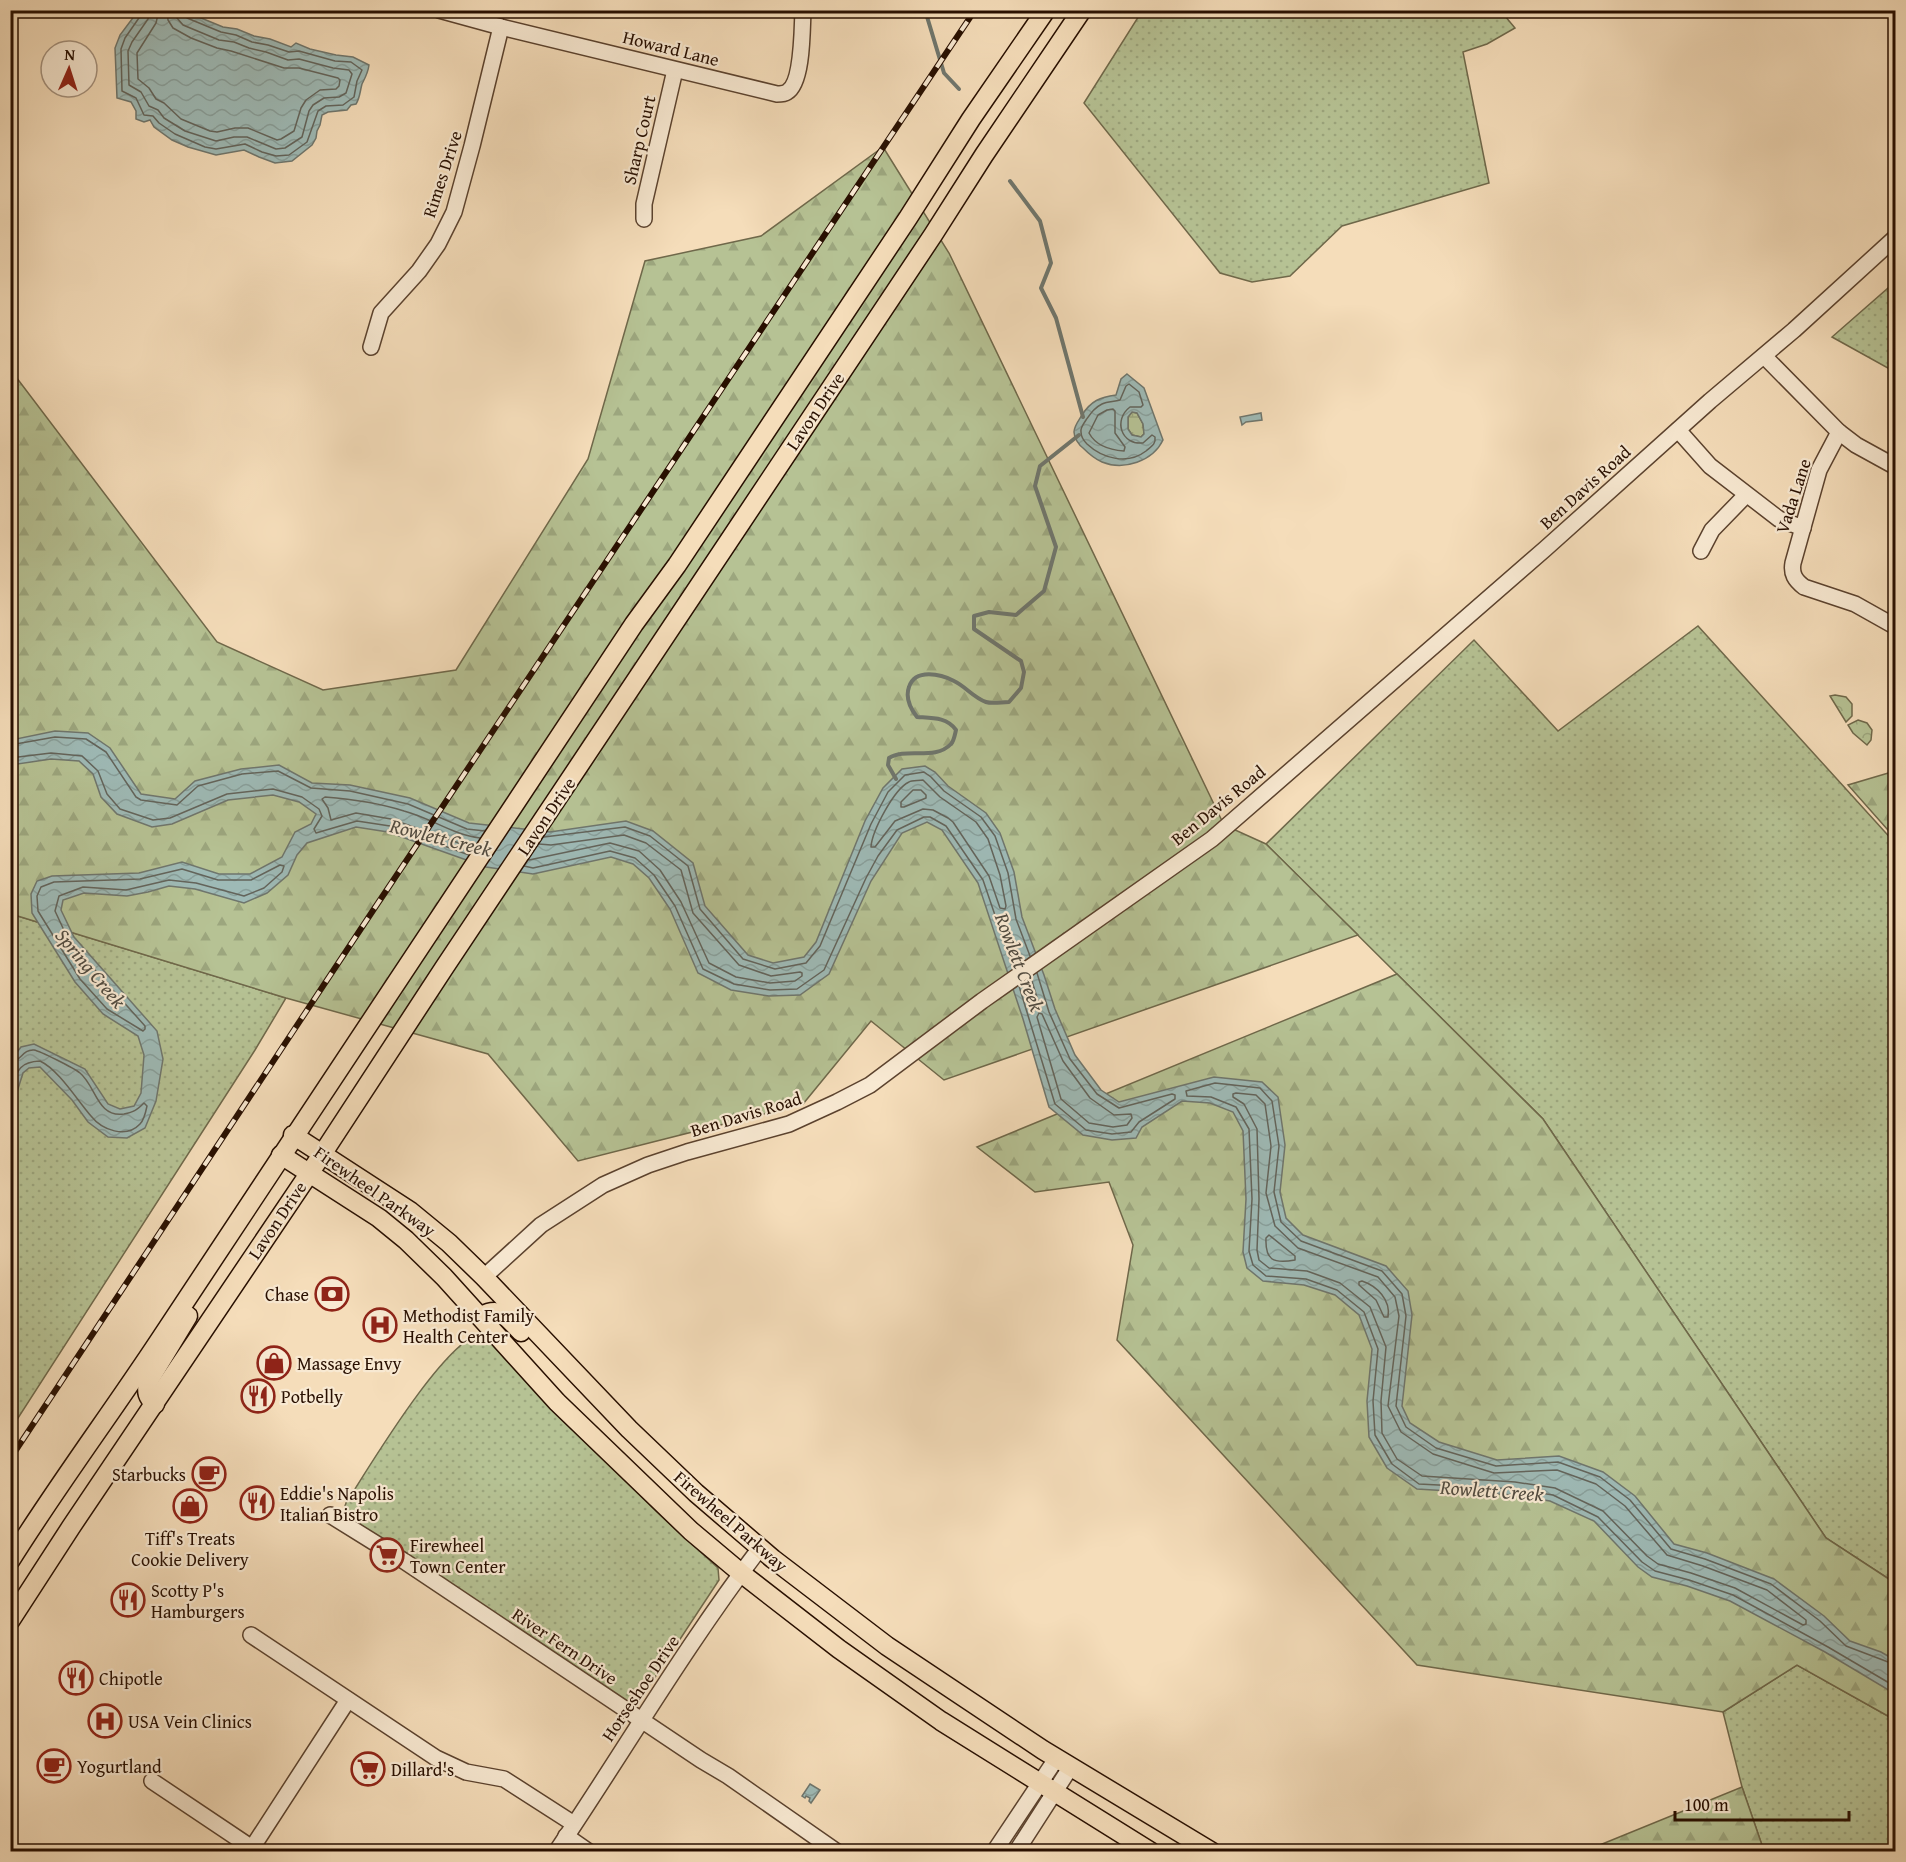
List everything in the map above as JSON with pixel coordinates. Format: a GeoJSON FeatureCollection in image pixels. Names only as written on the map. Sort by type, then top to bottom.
{"type":"FeatureCollection","features":[{"type":"Feature","properties":{"kind":"main road","name":"Lavon Drive"},"geometry":{"type":"LineString","coordinates":[[10,1561],[908,219],[971,119],[1046,10]]}},
{"type":"Feature","properties":{"kind":"main road","name":"Lavon Drive"},"geometry":{"type":"LineString","coordinates":[[10,1621],[1082,10]]}},
{"type":"Feature","properties":{"kind":"main road","name":"Firewheel Parkway"},"geometry":{"type":"LineString","coordinates":[[294,1135],[410,1211],[449,1243],[629,1430],[760,1548],[887,1646],[1063,1763],[1212,1851]]}},
{"type":"Feature","properties":{"kind":"main road","name":"Firewheel Parkway"},"geometry":{"type":"LineString","coordinates":[[280,1155],[379,1218],[406,1240],[480,1316],[557,1402],[691,1531],[741,1573],[884,1682],[941,1721],[1150,1851]]}},
{"type":"Feature","properties":{"kind":"main road"},"geometry":{"type":"LineString","coordinates":[[155,1404],[146,1393],[148,1382],[192,1309],[198,1281]]}},
{"type":"Feature","properties":{"kind":"main road"},"geometry":{"type":"LineString","coordinates":[[480,1316],[491,1310],[498,1311],[587,1398],[629,1430]]}},
{"type":"Feature","properties":{"kind":"street","name":"Howard Lane"},"geometry":{"type":"LineString","coordinates":[[439,10],[777,94],[788,92],[795,83],[802,47],[803,10]]}},
{"type":"Feature","properties":{"kind":"street","name":"Rimes Drive"},"geometry":{"type":"LineString","coordinates":[[370,347],[381,313],[419,271],[438,244],[454,212],[501,27]]}},
{"type":"Feature","properties":{"kind":"street","name":"Sharp Court"},"geometry":{"type":"LineString","coordinates":[[644,219],[644,204],[675,70]]}},
{"type":"Feature","properties":{"kind":"street","name":"Ben Davis Road"},"geometry":{"type":"LineString","coordinates":[[484,1277],[541,1225],[603,1185],[648,1165],[687,1152],[761,1133],[812,1115],[870,1085],[982,1001],[1212,839],[1545,549],[1896,237]]}},
{"type":"Feature","properties":{"kind":"street"},"geometry":{"type":"LineString","coordinates":[[1764,356],[1839,432],[1856,445],[1896,467]]}},
{"type":"Feature","properties":{"kind":"street"},"geometry":{"type":"LineString","coordinates":[[1678,430],[1710,466],[1746,495],[1779,519],[1803,528]]}},
{"type":"Feature","properties":{"kind":"street","name":"Vada Lane"},"geometry":{"type":"LineString","coordinates":[[1839,432],[1819,470],[1793,563],[1792,575],[1804,587],[1855,604],[1896,627]]}},
{"type":"Feature","properties":{"kind":"street"},"geometry":{"type":"LineString","coordinates":[[1701,551],[1712,530],[1746,495]]}},
{"type":"Feature","properties":{"kind":"street","name":"River Fern Drive"},"geometry":{"type":"LineString","coordinates":[[330,1515],[404,1561],[837,1851]]}},
{"type":"Feature","properties":{"kind":"street","name":"Horseshoe Drive"},"geometry":{"type":"LineString","coordinates":[[556,1851],[641,1720],[760,1548]]}},
{"type":"Feature","properties":{"kind":"street"},"geometry":{"type":"LineString","coordinates":[[251,1635],[436,1758],[466,1772],[504,1779],[570,1830],[589,1851]]}},
{"type":"Feature","properties":{"kind":"street"},"geometry":{"type":"LineString","coordinates":[[152,1781],[255,1850],[348,1700]]}},
{"type":"Feature","properties":{"kind":"street"},"geometry":{"type":"LineString","coordinates":[[1016,1851],[1047,1788],[1063,1763]]}},
{"type":"Feature","properties":{"kind":"street"},"geometry":{"type":"LineString","coordinates":[[994,1851],[1047,1788]]}},
{"type":"Feature","properties":{"kind":"green space"},"geometry":{"type":"Polygon","coordinates":[[[1500,10],[1515,28],[1487,44],[1463,52],[1489,183],[1342,226],[1290,276],[1252,282],[1220,273],[1084,103],[1142,11],[1500,10]]]}},
{"type":"Feature","properties":{"kind":"green space"},"geometry":{"type":"Polygon","coordinates":[[[883,147],[949,253],[1224,825],[1266,844],[1358,935],[944,1080],[871,1021],[803,1104],[578,1161],[488,1054],[286,998],[11,914],[10,369],[217,642],[323,690],[456,670],[588,459],[645,261],[761,236],[883,147]]]}},
{"type":"Feature","properties":{"kind":"green space"},"geometry":{"type":"Polygon","coordinates":[[[1895,282],[1895,372],[1832,337],[1895,282]]]}},
{"type":"Feature","properties":{"kind":"green space"},"geometry":{"type":"Polygon","coordinates":[[[1132,412],[1137,413],[1143,424],[1144,434],[1141,437],[1132,435],[1128,429],[1128,417],[1132,412]]]}},
{"type":"Feature","properties":{"kind":"green space"},"geometry":{"type":"Polygon","coordinates":[[[1698,626],[1895,843],[1895,1583],[1826,1538],[1543,1119],[1266,844],[1474,640],[1558,731],[1698,626]]]}},
{"type":"Feature","properties":{"kind":"green space"},"geometry":{"type":"Polygon","coordinates":[[[1830,696],[1846,697],[1852,704],[1852,716],[1846,722],[1830,696]]]}},
{"type":"Feature","properties":{"kind":"green space"},"geometry":{"type":"Polygon","coordinates":[[[1858,720],[1867,723],[1872,730],[1871,740],[1867,745],[1853,733],[1848,725],[1858,720]]]}},
{"type":"Feature","properties":{"kind":"green space"},"geometry":{"type":"Polygon","coordinates":[[[1895,771],[1895,838],[1848,785],[1895,771]]]}},
{"type":"Feature","properties":{"kind":"green space"},"geometry":{"type":"Polygon","coordinates":[[[11,914],[286,998],[255,1050],[11,1429],[11,914]]]}},
{"type":"Feature","properties":{"kind":"green space"},"geometry":{"type":"Polygon","coordinates":[[[1397,974],[1543,1119],[1826,1538],[1895,1583],[1895,1720],[1797,1665],[1723,1712],[1417,1665],[1117,1340],[1133,1245],[1109,1182],[1035,1192],[977,1147],[1397,974]]]}},
{"type":"Feature","properties":{"kind":"green space"},"geometry":{"type":"Polygon","coordinates":[[[483,1333],[656,1511],[718,1568],[719,1580],[642,1697],[636,1701],[628,1703],[346,1516],[346,1503],[389,1435],[429,1380],[449,1356],[467,1340],[483,1333]]]}},
{"type":"Feature","properties":{"kind":"green space"},"geometry":{"type":"Polygon","coordinates":[[[1797,1665],[1895,1720],[1895,1851],[1764,1851],[1742,1787],[1723,1712],[1797,1665]]]}},
{"type":"Feature","properties":{"kind":"green space"},"geometry":{"type":"Polygon","coordinates":[[[1742,1787],[1764,1851],[1585,1851],[1742,1787]]]}},
{"type":"Feature","properties":{"kind":"water"},"geometry":{"type":"Polygon","coordinates":[[[138,11],[184,11],[223,27],[237,29],[291,47],[296,43],[310,49],[353,57],[369,65],[356,104],[351,105],[347,110],[322,115],[312,145],[292,161],[275,163],[244,150],[216,155],[172,140],[154,127],[150,120],[144,122],[136,119],[136,111],[131,102],[117,98],[115,48],[120,35],[138,11]]]}},
{"type":"Feature","properties":{"kind":"water"},"geometry":{"type":"Polygon","coordinates":[[[1127,374],[1144,388],[1163,440],[1145,459],[1128,465],[1102,462],[1092,456],[1078,443],[1074,432],[1078,421],[1092,403],[1116,395],[1121,379],[1127,374]],[[1132,412],[1128,417],[1128,429],[1132,435],[1141,437],[1144,434],[1143,424],[1137,413],[1132,412]]]}},
{"type":"Feature","properties":{"kind":"water"},"geometry":{"type":"Polygon","coordinates":[[[1261,413],[1262,420],[1246,422],[1242,425],[1240,417],[1261,413]]]}},
{"type":"Feature","properties":{"kind":"water"},"geometry":{"type":"Polygon","coordinates":[[[55,731],[88,733],[110,748],[141,794],[175,799],[195,781],[241,769],[279,765],[312,783],[350,785],[410,798],[469,823],[550,832],[626,821],[653,831],[693,863],[705,906],[748,955],[773,963],[804,957],[816,942],[865,821],[883,788],[902,769],[925,766],[935,772],[948,786],[986,813],[1000,833],[1014,872],[1022,917],[1055,1009],[1075,1055],[1101,1090],[1119,1102],[1214,1077],[1262,1082],[1278,1097],[1285,1145],[1280,1192],[1286,1218],[1303,1235],[1386,1266],[1408,1291],[1412,1315],[1402,1406],[1410,1423],[1439,1442],[1497,1460],[1559,1456],[1603,1472],[1635,1496],[1674,1544],[1707,1553],[1774,1579],[1824,1616],[1850,1641],[1881,1652],[1895,1660],[1895,1694],[1825,1652],[1730,1601],[1652,1577],[1638,1567],[1594,1521],[1550,1501],[1514,1495],[1417,1489],[1387,1468],[1369,1437],[1367,1401],[1372,1349],[1359,1315],[1335,1295],[1304,1285],[1263,1281],[1247,1268],[1243,1252],[1246,1199],[1243,1131],[1233,1112],[1210,1103],[1182,1101],[1142,1127],[1136,1138],[1112,1140],[1083,1135],[1049,1107],[1023,1019],[978,883],[942,830],[927,822],[902,833],[871,881],[829,974],[800,995],[769,996],[731,990],[698,973],[670,909],[649,878],[633,864],[611,857],[533,874],[486,867],[388,832],[356,827],[307,843],[297,855],[288,875],[267,893],[244,903],[195,889],[169,886],[127,896],[84,893],[63,900],[61,910],[74,937],[157,1031],[163,1059],[156,1101],[145,1128],[127,1138],[108,1137],[88,1122],[72,1100],[40,1067],[29,1068],[23,1073],[11,1111],[11,1060],[21,1047],[34,1044],[85,1069],[108,1104],[120,1109],[134,1106],[141,1093],[144,1055],[138,1036],[103,1014],[75,982],[32,913],[31,894],[37,881],[52,876],[139,873],[182,862],[219,874],[250,874],[282,857],[295,832],[311,824],[316,814],[299,802],[273,795],[228,800],[172,824],[152,827],[117,814],[101,797],[93,774],[79,761],[51,759],[11,765],[11,740],[55,731]]]}},
{"type":"Feature","properties":{"kind":"water"},"geometry":{"type":"Polygon","coordinates":[[[810,1784],[820,1790],[811,1803],[810,1798],[802,1796],[810,1784]]]}},
{"type":"Feature","properties":{"kind":"waterway"},"geometry":{"type":"LineString","coordinates":[[925,10],[944,73],[959,89]]}},
{"type":"Feature","properties":{"kind":"waterway"},"geometry":{"type":"LineString","coordinates":[[1010,181],[1040,221],[1051,263],[1041,288],[1056,318],[1083,417]]}},
{"type":"Feature","properties":{"kind":"waterway"},"geometry":{"type":"LineString","coordinates":[[896,779],[888,765],[889,758],[896,755],[937,752],[952,743],[956,730],[944,720],[917,717],[908,699],[909,687],[917,677],[929,674],[949,678],[988,703],[1009,702],[1021,688],[1024,672],[1021,661],[974,629],[974,616],[989,612],[1016,615],[1044,591],[1056,547],[1035,486],[1040,466],[1079,435]]}},
{"type":"Feature","properties":{"kind":"railway"},"geometry":{"type":"LineString","coordinates":[[10,1459],[374,909],[975,10]]}},
{"type":"Feature","properties":{"kind":"place","name":"Chase"},"geometry":{"type":"Point","coordinates":[332,1294]}},
{"type":"Feature","properties":{"kind":"place","name":"Methodist Family Health Center"},"geometry":{"type":"Point","coordinates":[380,1325]}},
{"type":"Feature","properties":{"kind":"place","name":"Massage Envy"},"geometry":{"type":"Point","coordinates":[274,1363]}},
{"type":"Feature","properties":{"kind":"place","name":"Potbelly"},"geometry":{"type":"Point","coordinates":[258,1396]}},
{"type":"Feature","properties":{"kind":"place","name":"Starbucks"},"geometry":{"type":"Point","coordinates":[209,1474]}},
{"type":"Feature","properties":{"kind":"place","name":"Eddie's Napolis Italian Bistro"},"geometry":{"type":"Point","coordinates":[257,1503]}},
{"type":"Feature","properties":{"kind":"place","name":"Tiff's Treats Cookie Delivery"},"geometry":{"type":"Point","coordinates":[190,1506]}},
{"type":"Feature","properties":{"kind":"place","name":"Firewheel Town Center"},"geometry":{"type":"Point","coordinates":[387,1555]}},
{"type":"Feature","properties":{"kind":"place","name":"Scotty P's Hamburgers"},"geometry":{"type":"Point","coordinates":[128,1600]}},
{"type":"Feature","properties":{"kind":"place","name":"Chipotle"},"geometry":{"type":"Point","coordinates":[76,1678]}},
{"type":"Feature","properties":{"kind":"place","name":"USA Vein Clinics"},"geometry":{"type":"Point","coordinates":[105,1721]}},
{"type":"Feature","properties":{"kind":"place","name":"Yogurtland"},"geometry":{"type":"Point","coordinates":[54,1766]}},
{"type":"Feature","properties":{"kind":"place","name":"Dillard's"},"geometry":{"type":"Point","coordinates":[368,1769]}},
{"type":"Feature","properties":{"kind":"water label","name":"Rowlett Creek"},"geometry":{"type":"Point","coordinates":[441,837]}},
{"type":"Feature","properties":{"kind":"water label","name":"Rowlett Creek"},"geometry":{"type":"Point","coordinates":[1020,962]}},
{"type":"Feature","properties":{"kind":"water label","name":"Spring Creek"},"geometry":{"type":"Point","coordinates":[91,968]}},
{"type":"Feature","properties":{"kind":"water label","name":"Rowlett Creek"},"geometry":{"type":"Point","coordinates":[1492,1490]}}]}
